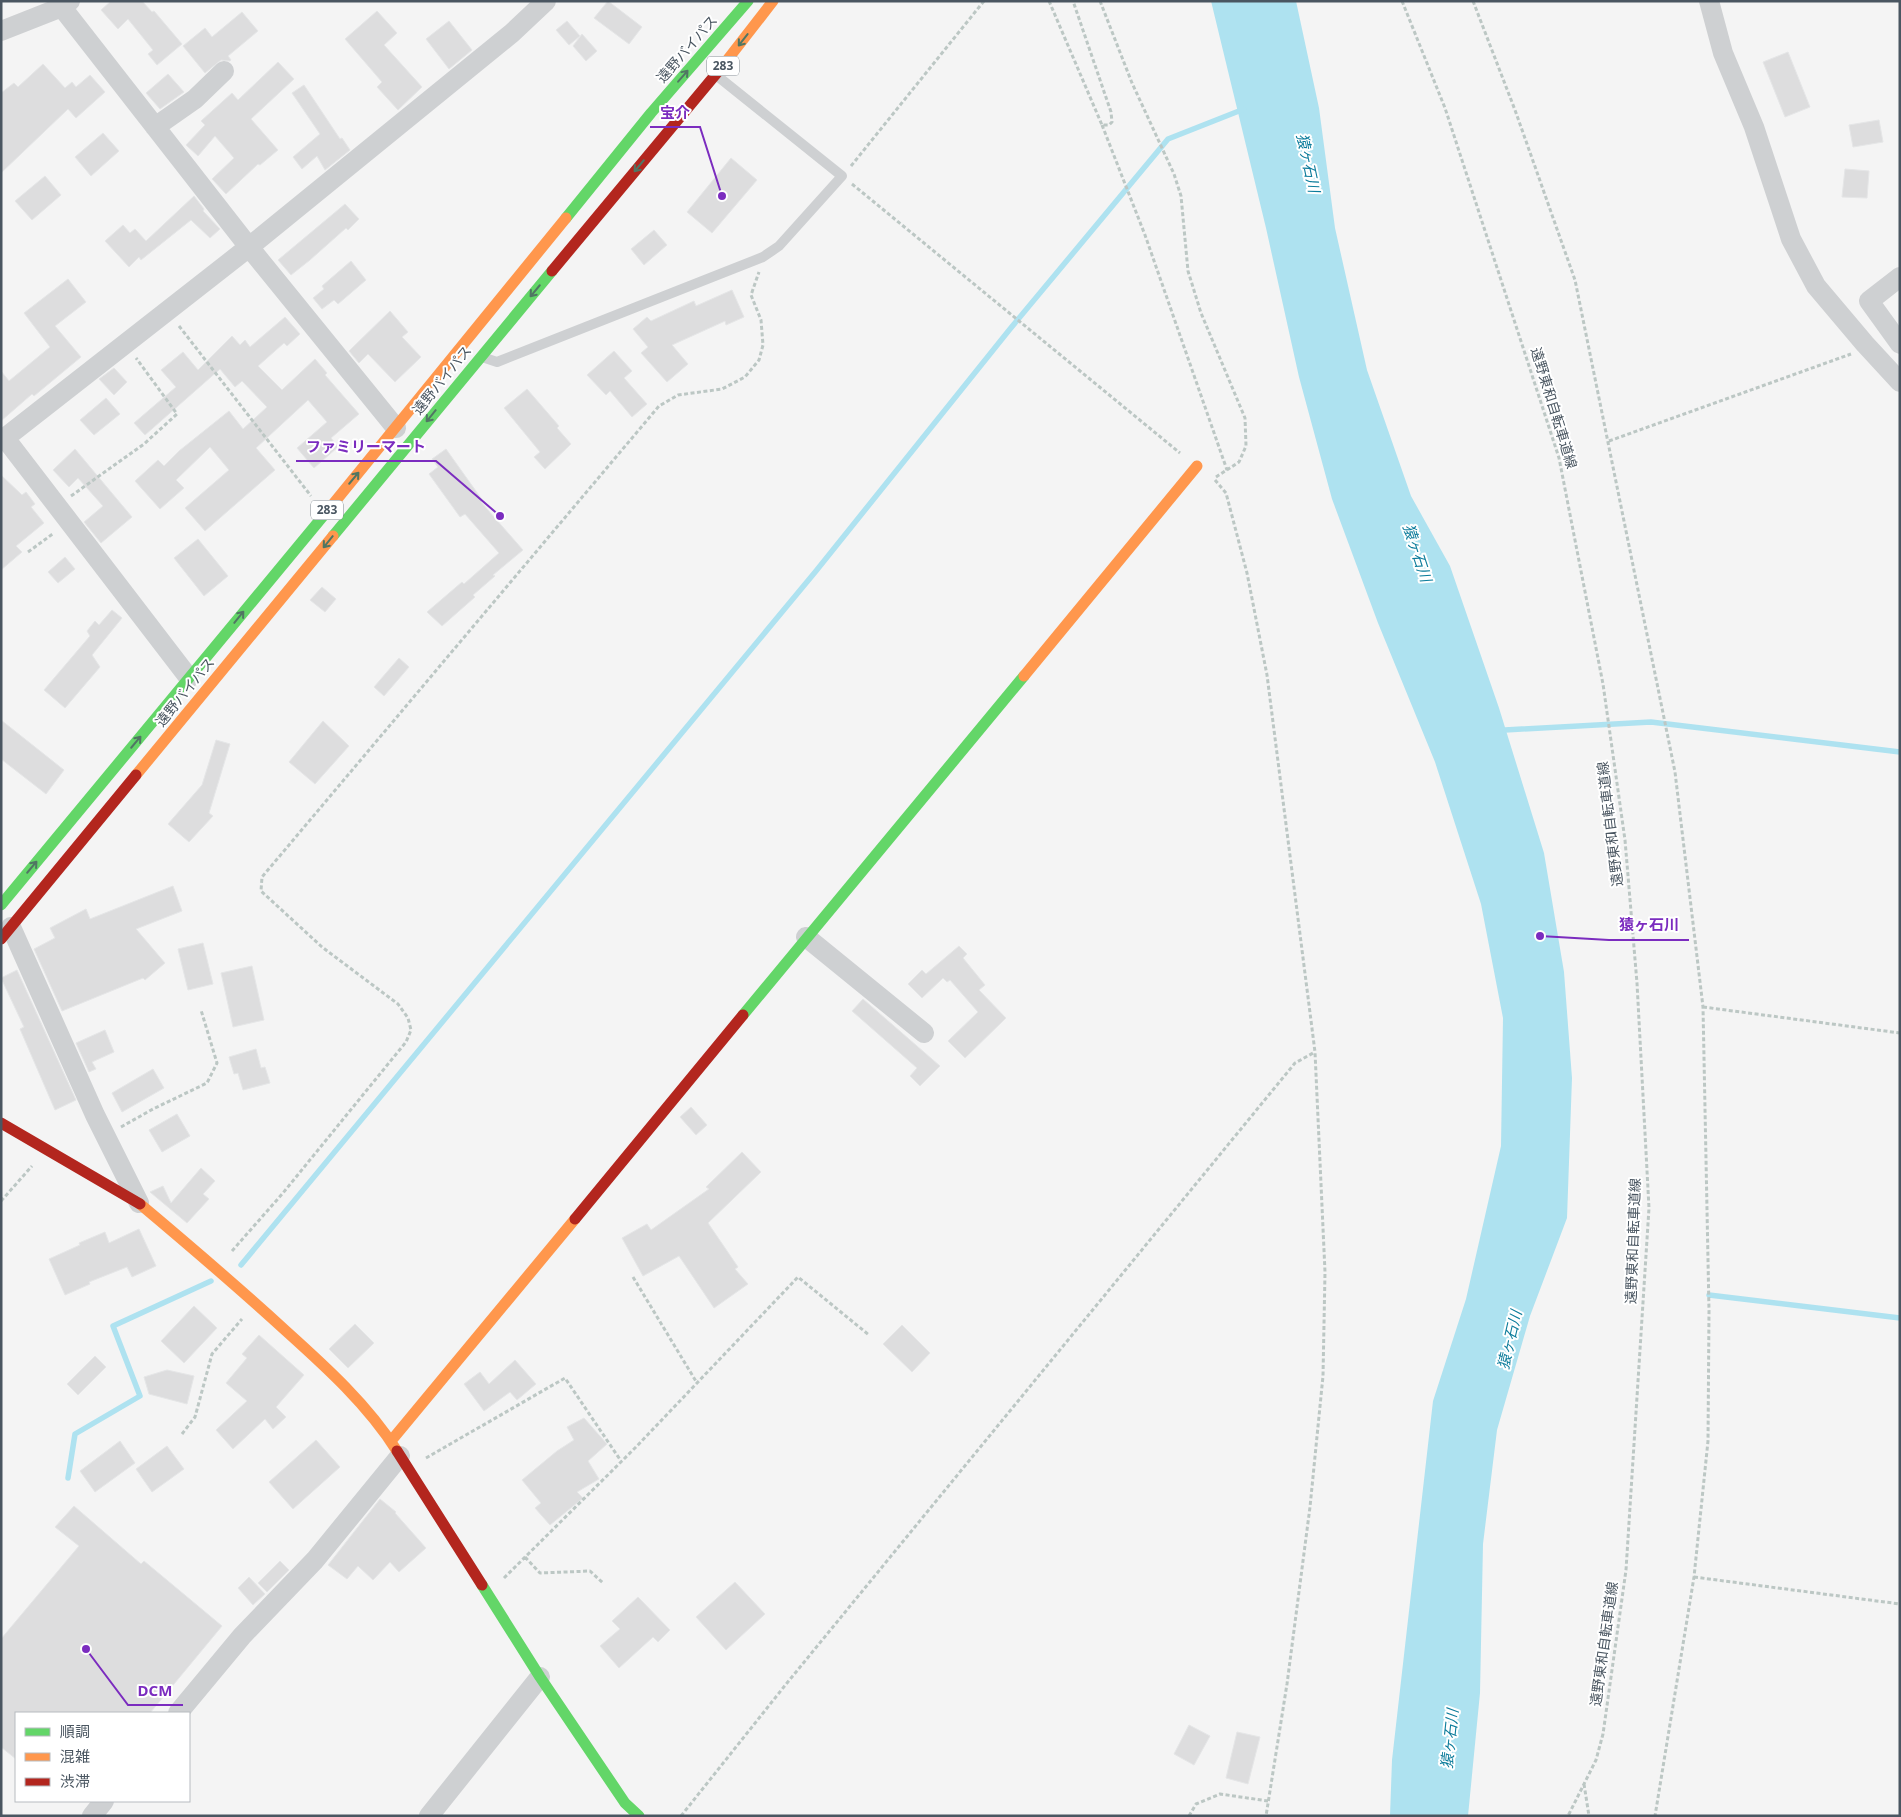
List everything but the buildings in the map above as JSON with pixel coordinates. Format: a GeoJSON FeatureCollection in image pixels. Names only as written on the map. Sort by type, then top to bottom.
{"type":"FeatureCollection","features":[{"type":"Feature","properties":{"kind":"main road","name":"遠野バイパス"},"geometry":{"type":"LineString","coordinates":[[2,901],[396,428],[651,113],[748,1]]}},
{"type":"Feature","properties":{"kind":"main road","name":"遠野バイパス"},"geometry":{"type":"LineString","coordinates":[[6,933],[481,356],[716,75],[773,1]]}},
{"type":"Feature","properties":{"kind":"main road"},"geometry":{"type":"LineString","coordinates":[[400,1455],[806,937],[1197,466]]}},
{"type":"Feature","properties":{"kind":"main road"},"geometry":{"type":"LineString","coordinates":[[1,1123],[139,1203],[217,1268],[330,1371],[361,1405],[400,1455],[540,1678],[625,1803],[639,1816]]}},
{"type":"Feature","properties":{"kind":"street"},"geometry":{"type":"LineString","coordinates":[[189,678],[57,506],[3,440],[248,247],[512,33],[546,1]]}},
{"type":"Feature","properties":{"kind":"street"},"geometry":{"type":"LineString","coordinates":[[1709,1],[1723,53],[1754,128],[1791,240],[1816,286],[1900,382]]}},
{"type":"Feature","properties":{"kind":"street"},"geometry":{"type":"LineString","coordinates":[[1,31],[63,3],[155,127],[248,247],[396,428]]}},
{"type":"Feature","properties":{"kind":"street"},"geometry":{"type":"LineString","coordinates":[[155,127],[194,99],[224,71]]}},
{"type":"Feature","properties":{"kind":"street"},"geometry":{"type":"LineString","coordinates":[[1900,277],[1869,301],[1900,344]]}},
{"type":"Feature","properties":{"kind":"street"},"geometry":{"type":"LineString","coordinates":[[6,933],[139,1203]]}},
{"type":"Feature","properties":{"kind":"street"},"geometry":{"type":"LineString","coordinates":[[806,937],[924,1033]]}},
{"type":"Feature","properties":{"kind":"street"},"geometry":{"type":"LineString","coordinates":[[179,1712],[242,1636],[315,1560],[400,1455]]}},
{"type":"Feature","properties":{"kind":"street"},"geometry":{"type":"LineString","coordinates":[[429,1816],[540,1678]]}},
{"type":"Feature","properties":{"kind":"street"},"geometry":{"type":"LineString","coordinates":[[92,1816],[103,1802]]}},
{"type":"Feature","properties":{"kind":"lane"},"geometry":{"type":"LineString","coordinates":[[481,356],[497,362],[763,257],[779,246],[842,176],[716,75]]}},
{"type":"Feature","properties":{"kind":"path"},"geometry":{"type":"LineString","coordinates":[[984,1],[842,176],[1197,466]]}},
{"type":"Feature","properties":{"kind":"path"},"geometry":{"type":"LineString","coordinates":[[1049,1],[1102,125],[1145,235],[1227,470]]}},
{"type":"Feature","properties":{"kind":"path"},"geometry":{"type":"LineString","coordinates":[[1073,1],[1111,112],[1112,122],[1109,125],[1102,125]]}},
{"type":"Feature","properties":{"kind":"path"},"geometry":{"type":"LineString","coordinates":[[1100,1],[1132,83],[1174,174],[1181,196],[1188,271],[1201,313],[1245,418],[1246,446],[1239,462],[1214,478],[1226,493],[1247,573],[1268,675],[1315,1052],[1326,1272],[1323,1376],[1310,1507],[1287,1684],[1266,1816]]}},
{"type":"Feature","properties":{"kind":"path","name":"遠野東和自転車道線"},"geometry":{"type":"LineString","coordinates":[[1402,1],[1445,108],[1559,458],[1607,712],[1625,840],[1638,983],[1649,1208],[1626,1570],[1603,1734],[1596,1760],[1568,1816]]}},
{"type":"Feature","properties":{"kind":"path"},"geometry":{"type":"LineString","coordinates":[[1473,1],[1515,110],[1575,280],[1675,772],[1703,1007],[1709,1311],[1708,1441],[1694,1577],[1655,1816]]}},
{"type":"Feature","properties":{"kind":"path"},"geometry":{"type":"LineString","coordinates":[[217,1268],[290,1186],[406,1042],[411,1030],[408,1018],[398,1004],[322,947],[260,891],[262,877],[659,406],[678,395],[722,389],[745,377],[759,360],[763,345],[761,320],[751,295],[763,257]]}},
{"type":"Feature","properties":{"kind":"path"},"geometry":{"type":"LineString","coordinates":[[167,311],[324,513]]}},
{"type":"Feature","properties":{"kind":"path"},"geometry":{"type":"LineString","coordinates":[[57,506],[144,444],[177,414],[125,344]]}},
{"type":"Feature","properties":{"kind":"path"},"geometry":{"type":"LineString","coordinates":[[1609,441],[1847,357],[1865,344]]}},
{"type":"Feature","properties":{"kind":"path"},"geometry":{"type":"LineString","coordinates":[[28,552],[69,522]]}},
{"type":"Feature","properties":{"kind":"path"},"geometry":{"type":"LineString","coordinates":[[1703,1007],[1900,1033]]}},
{"type":"Feature","properties":{"kind":"path"},"geometry":{"type":"LineString","coordinates":[[106,1136],[153,1108],[207,1082],[217,1063],[200,1010]]}},
{"type":"Feature","properties":{"kind":"path"},"geometry":{"type":"LineString","coordinates":[[681,1816],[787,1683],[1295,1063],[1315,1052]]}},
{"type":"Feature","properties":{"kind":"path"},"geometry":{"type":"LineString","coordinates":[[1,1201],[46,1150]]}},
{"type":"Feature","properties":{"kind":"path"},"geometry":{"type":"LineString","coordinates":[[488,1594],[636,1447],[798,1277],[870,1335]]}},
{"type":"Feature","properties":{"kind":"path"},"geometry":{"type":"LineString","coordinates":[[633,1278],[697,1383]]}},
{"type":"Feature","properties":{"kind":"path"},"geometry":{"type":"LineString","coordinates":[[182,1434],[195,1417],[212,1354],[255,1303]]}},
{"type":"Feature","properties":{"kind":"path"},"geometry":{"type":"LineString","coordinates":[[400,1455],[565,1378],[621,1461]]}},
{"type":"Feature","properties":{"kind":"path"},"geometry":{"type":"LineString","coordinates":[[525,1557],[540,1574],[590,1571],[603,1583]]}},
{"type":"Feature","properties":{"kind":"path"},"geometry":{"type":"LineString","coordinates":[[1694,1577],[1900,1604]]}},
{"type":"Feature","properties":{"kind":"path"},"geometry":{"type":"LineString","coordinates":[[1584,1784],[1589,1816]]}},
{"type":"Feature","properties":{"kind":"path"},"geometry":{"type":"LineString","coordinates":[[1189,1816],[1196,1804],[1220,1794],[1268,1801]]}},
{"type":"Feature","properties":{"kind":"water"},"geometry":{"type":"Polygon","coordinates":[[[1211,1],[1296,1],[1319,108],[1335,228],[1367,370],[1411,496],[1450,566],[1499,708],[1544,853],[1564,972],[1572,1078],[1567,1218],[1530,1316],[1497,1430],[1483,1544],[1480,1693],[1468,1816],[1390,1816],[1392,1760],[1433,1401],[1466,1299],[1501,1146],[1503,1018],[1481,904],[1435,762],[1378,623],[1332,499],[1299,377],[1266,228],[1211,1]]]}},
{"type":"Feature","properties":{"kind":"waterway"},"geometry":{"type":"LineString","coordinates":[[241,1265],[816,571],[1010,329],[1168,139],[1244,109]]}},
{"type":"Feature","properties":{"kind":"waterway"},"geometry":{"type":"LineString","coordinates":[[1505,730],[1651,722],[1900,752]]}},
{"type":"Feature","properties":{"kind":"waterway"},"geometry":{"type":"LineString","coordinates":[[68,1478],[75,1434],[140,1396],[113,1326],[211,1281]]}},
{"type":"Feature","properties":{"kind":"waterway"},"geometry":{"type":"LineString","coordinates":[[1709,1295],[1900,1318]]}},
{"type":"Feature","properties":{"kind":"traffic: fast"},"geometry":{"type":"LineString","coordinates":[[566,218],[651,113],[748,1]]}},
{"type":"Feature","properties":{"kind":"traffic: fast"},"geometry":{"type":"LineString","coordinates":[[333,536],[552,271]]}},
{"type":"Feature","properties":{"kind":"traffic: fast"},"geometry":{"type":"LineString","coordinates":[[1,905],[329,509]]}},
{"type":"Feature","properties":{"kind":"traffic: fast"},"geometry":{"type":"LineString","coordinates":[[743,1015],[1024,676]]}},
{"type":"Feature","properties":{"kind":"traffic: fast"},"geometry":{"type":"LineString","coordinates":[[482,1585],[540,1677],[625,1803],[639,1816]]}},
{"type":"Feature","properties":{"kind":"traffic: slow"},"geometry":{"type":"LineString","coordinates":[[721,68],[773,1]]}},
{"type":"Feature","properties":{"kind":"traffic: slow"},"geometry":{"type":"LineString","coordinates":[[329,509],[566,218]]}},
{"type":"Feature","properties":{"kind":"traffic: slow"},"geometry":{"type":"LineString","coordinates":[[1024,676],[1197,466]]}},
{"type":"Feature","properties":{"kind":"traffic: slow"},"geometry":{"type":"LineString","coordinates":[[136,775],[333,536]]}},
{"type":"Feature","properties":{"kind":"traffic: slow"},"geometry":{"type":"LineString","coordinates":[[140,1204],[196,1251],[331,1373],[360,1402],[397,1451]]}},
{"type":"Feature","properties":{"kind":"traffic: slow"},"geometry":{"type":"LineString","coordinates":[[391,1441],[575,1219]]}},
{"type":"Feature","properties":{"kind":"traffic: jam"},"geometry":{"type":"LineString","coordinates":[[552,271],[721,68]]}},
{"type":"Feature","properties":{"kind":"traffic: jam"},"geometry":{"type":"LineString","coordinates":[[1,939],[136,775]]}},
{"type":"Feature","properties":{"kind":"traffic: jam"},"geometry":{"type":"LineString","coordinates":[[575,1219],[743,1015]]}},
{"type":"Feature","properties":{"kind":"traffic: jam"},"geometry":{"type":"LineString","coordinates":[[1,1123],[140,1204]]}},
{"type":"Feature","properties":{"kind":"traffic: jam"},"geometry":{"type":"LineString","coordinates":[[397,1451],[482,1585]]}},
{"type":"Feature","properties":{"kind":"place","name":"宝介"},"geometry":{"type":"Point","coordinates":[722,196]}},
{"type":"Feature","properties":{"kind":"place","name":"ファミリーマート"},"geometry":{"type":"Point","coordinates":[500,516]}},
{"type":"Feature","properties":{"kind":"place","name":"猿ヶ石川"},"geometry":{"type":"Point","coordinates":[1540,936]}},
{"type":"Feature","properties":{"kind":"place","name":"DCM"},"geometry":{"type":"Point","coordinates":[86,1649]}}]}
